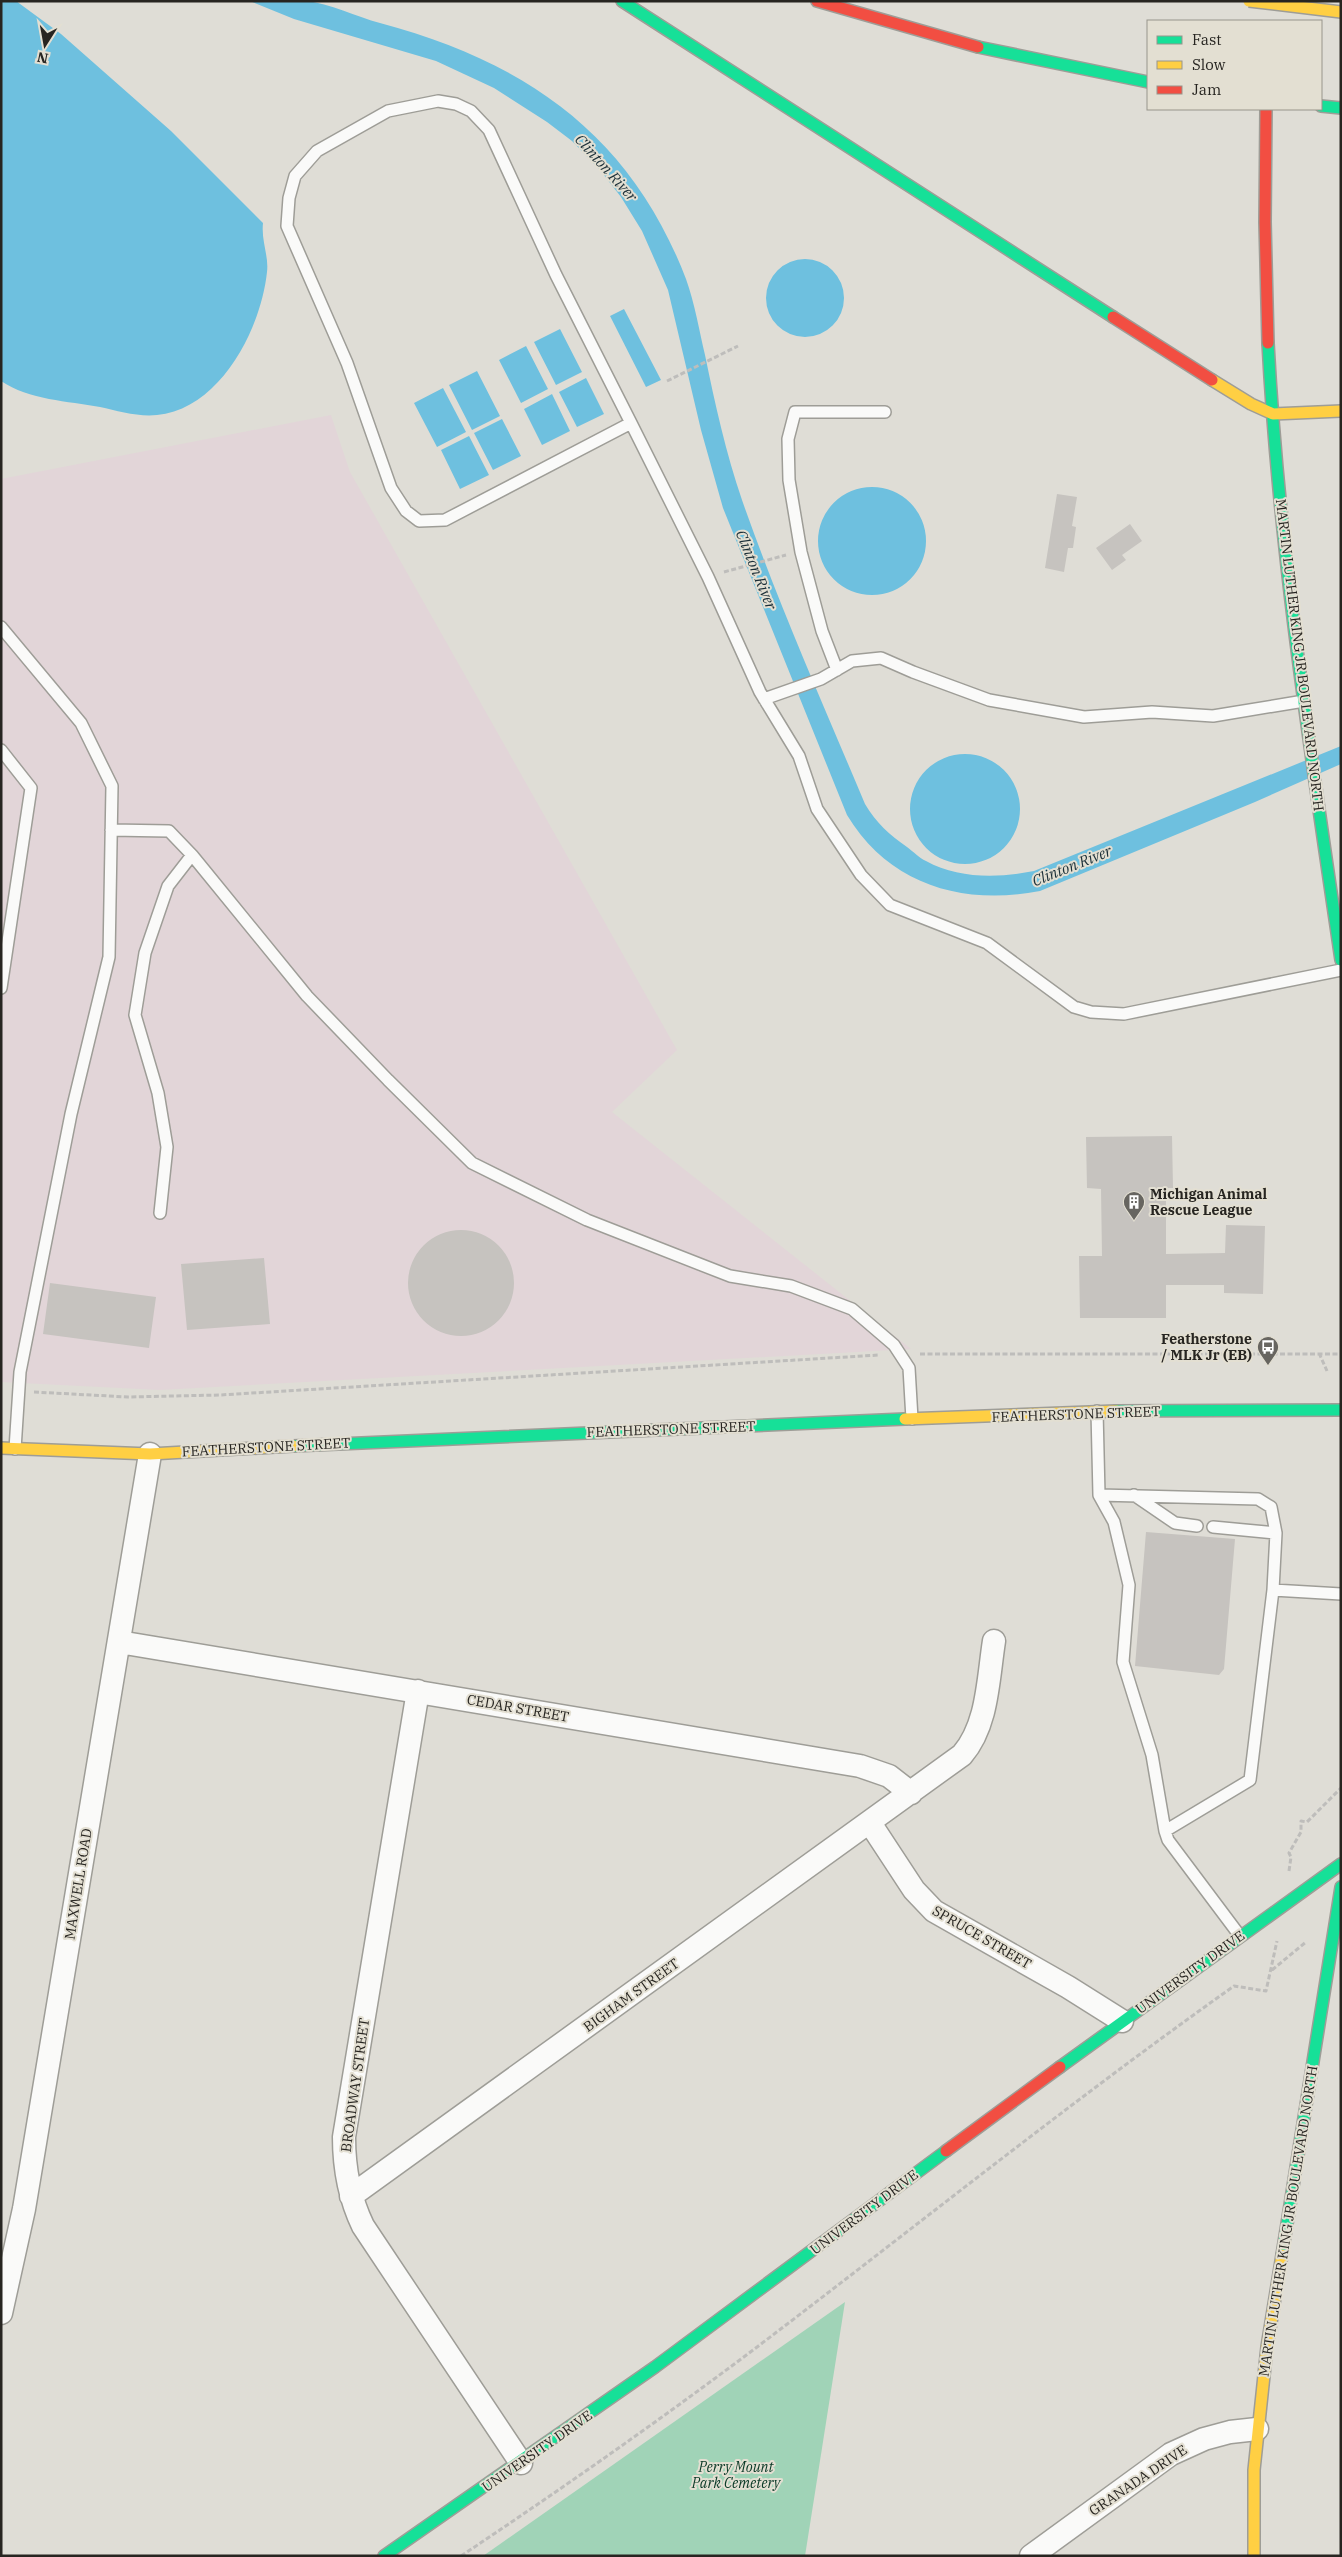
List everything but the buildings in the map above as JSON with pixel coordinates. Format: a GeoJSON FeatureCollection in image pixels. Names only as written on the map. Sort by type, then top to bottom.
{"type":"FeatureCollection","features":[{"type":"Feature","properties":{"kind":"main road"},"geometry":{"type":"LineString","coordinates":[[622,1],[1238,397],[1273,414],[1341,411]]}},
{"type":"Feature","properties":{"kind":"main road"},"geometry":{"type":"LineString","coordinates":[[817,1],[969,45],[1147,82]]}},
{"type":"Feature","properties":{"kind":"main road"},"geometry":{"type":"LineString","coordinates":[[1249,1],[1341,12]]}},
{"type":"Feature","properties":{"kind":"main road"},"geometry":{"type":"LineString","coordinates":[[1269,15],[1270,1]]}},
{"type":"Feature","properties":{"kind":"main road"},"geometry":{"type":"LineString","coordinates":[[1322,106],[1341,108]]}},
{"type":"Feature","properties":{"kind":"main road","name":"MARTIN LUTHER KING JR BOULEVARD NORTH"},"geometry":{"type":"LineString","coordinates":[[1266,110],[1267,307],[1273,414],[1285,561],[1341,960]]}},
{"type":"Feature","properties":{"kind":"main road","name":"FEATHERSTONE STREET"},"geometry":{"type":"LineString","coordinates":[[1,1448],[150,1454],[350,1442],[1097,1411],[1341,1410]]}},
{"type":"Feature","properties":{"kind":"main road","name":"UNIVERSITY DRIVE"},"geometry":{"type":"LineString","coordinates":[[384,2556],[521,2463],[655,2368],[1122,2020],[1341,1864]]}},
{"type":"Feature","properties":{"kind":"main road","name":"MARTIN LUTHER KING JR BOULEVARD NORTH"},"geometry":{"type":"LineString","coordinates":[[1254,2556],[1257,2429],[1267,2347],[1341,1887]]}},
{"type":"Feature","properties":{"kind":"street","name":"MAXWELL ROAD"},"geometry":{"type":"LineString","coordinates":[[1,2313],[24,2209],[150,1454]]}},
{"type":"Feature","properties":{"kind":"street","name":"BIGHAM STREET"},"geometry":{"type":"LineString","coordinates":[[351,2196],[962,1755],[972,1743],[981,1720],[994,1641]]}},
{"type":"Feature","properties":{"kind":"street","name":"CEDAR STREET"},"geometry":{"type":"LineString","coordinates":[[119,1642],[860,1766],[889,1776],[911,1793]]}},
{"type":"Feature","properties":{"kind":"street","name":"BROADWAY STREET"},"geometry":{"type":"LineString","coordinates":[[418,1691],[344,2137],[345,2168],[351,2196],[362,2226],[521,2463]]}},
{"type":"Feature","properties":{"kind":"street","name":"SPRUCE STREET"},"geometry":{"type":"LineString","coordinates":[[870,1823],[914,1890],[934,1911],[1068,1986],[1122,2020]]}},
{"type":"Feature","properties":{"kind":"street","name":"GRANADA DRIVE"},"geometry":{"type":"LineString","coordinates":[[1031,2556],[1171,2454],[1204,2439],[1230,2432],[1257,2429]]}},
{"type":"Feature","properties":{"kind":"lane"},"geometry":{"type":"LineString","coordinates":[[631,423],[445,520],[419,521],[406,511],[391,488],[347,363],[287,226],[289,198],[295,176],[317,150],[388,111],[438,101],[456,104],[471,112],[488,130],[556,275],[631,423],[708,577],[764,699],[798,756],[816,809],[861,875],[890,905],[987,942],[1074,1007],[1091,1012],[1124,1014],[1341,970]]}},
{"type":"Feature","properties":{"kind":"lane"},"geometry":{"type":"LineString","coordinates":[[837,670],[822,631],[801,552],[789,480],[788,439],[795,412],[886,412]]}},
{"type":"Feature","properties":{"kind":"lane"},"geometry":{"type":"LineString","coordinates":[[1,627],[81,723],[112,786],[109,957],[72,1114],[20,1372],[15,1449]]}},
{"type":"Feature","properties":{"kind":"lane"},"geometry":{"type":"LineString","coordinates":[[764,699],[821,679],[852,661],[881,658],[989,700],[1084,717],[1152,712],[1214,716],[1304,706]]}},
{"type":"Feature","properties":{"kind":"lane"},"geometry":{"type":"LineString","coordinates":[[1,750],[31,788],[1,988]]}},
{"type":"Feature","properties":{"kind":"lane"},"geometry":{"type":"LineString","coordinates":[[111,830],[169,831],[192,855],[307,996],[472,1163],[587,1220],[730,1276],[791,1286],[852,1309],[894,1345],[909,1368],[912,1419]]}},
{"type":"Feature","properties":{"kind":"lane"},"geometry":{"type":"LineString","coordinates":[[160,1213],[167,1147],[158,1093],[136,1015],[145,953],[168,886],[192,855]]}},
{"type":"Feature","properties":{"kind":"lane"},"geometry":{"type":"LineString","coordinates":[[1097,1411],[1099,1495],[1114,1522],[1129,1585],[1122,1662],[1152,1755],[1168,1840],[1240,1936]]}},
{"type":"Feature","properties":{"kind":"lane"},"geometry":{"type":"LineString","coordinates":[[1099,1495],[1258,1499],[1270,1507],[1276,1533],[1273,1590],[1250,1780],[1166,1831]]}},
{"type":"Feature","properties":{"kind":"lane"},"geometry":{"type":"LineString","coordinates":[[1134,1495],[1175,1523],[1197,1526]]}},
{"type":"Feature","properties":{"kind":"lane"},"geometry":{"type":"LineString","coordinates":[[1213,1527],[1276,1533]]}},
{"type":"Feature","properties":{"kind":"lane"},"geometry":{"type":"LineString","coordinates":[[1273,1590],[1341,1594]]}},
{"type":"Feature","properties":{"kind":"lane"},"geometry":{"type":"LineString","coordinates":[[1326,1980],[1341,1977]]}},
{"type":"Feature","properties":{"kind":"path"},"geometry":{"type":"LineString","coordinates":[[667,381],[738,346]]}},
{"type":"Feature","properties":{"kind":"path"},"geometry":{"type":"LineString","coordinates":[[721,573],[770,558]]}},
{"type":"Feature","properties":{"kind":"path"},"geometry":{"type":"LineString","coordinates":[[1319,1353],[1327,1371]]}},
{"type":"Feature","properties":{"kind":"path"},"geometry":{"type":"LineString","coordinates":[[34,1392],[128,1397],[220,1394],[899,1354],[1340,1354]]}},
{"type":"Feature","properties":{"kind":"path"},"geometry":{"type":"LineString","coordinates":[[1291,1857],[1288,1853],[1301,1832],[1301,1821],[1307,1822],[1341,1788]]}},
{"type":"Feature","properties":{"kind":"path"},"geometry":{"type":"LineString","coordinates":[[461,2556],[562,2489],[760,2345],[1120,2066],[1234,1986],[1239,1985],[1266,1991],[1272,1970]]}},
{"type":"Feature","properties":{"kind":"shaded area"},"geometry":{"type":"Polygon","coordinates":[[[331,415],[350,472],[677,1050],[612,1112],[911,1349],[160,1390],[1,1382],[1,479],[331,415]]]}},
{"type":"Feature","properties":{"kind":"green space","name":"Perry Mount Park Cemetery"},"geometry":{"type":"Polygon","coordinates":[[[845,2302],[805,2556],[483,2556],[845,2302]]]}},
{"type":"Feature","properties":{"kind":"water"},"geometry":{"type":"Polygon","coordinates":[[[1,1],[16,1],[61,34],[171,131],[263,223],[267,272],[256,318],[246,341],[233,363],[218,382],[200,398],[180,409],[157,415],[128,413],[36,396],[1,381],[1,1]]]}},
{"type":"Feature","properties":{"kind":"water","name":"Clinton River"},"geometry":{"type":"Polygon","coordinates":[[[250,1],[306,1],[324,4],[433,39],[482,59],[526,83],[567,112],[604,145],[636,184],[663,228],[686,279],[721,428],[736,482],[770,577],[817,691],[865,804],[884,828],[921,858],[938,867],[965,874],[993,876],[1034,871],[1341,746],[1341,764],[1255,802],[1040,891],[1011,895],[983,895],[956,892],[930,885],[906,874],[884,859],[864,839],[847,815],[723,508],[701,430],[668,290],[642,231],[621,197],[600,170],[572,141],[547,122],[494,88],[436,61],[294,19],[250,1]]]}},
{"type":"Feature","properties":{"kind":"water"},"geometry":{"type":"Polygon","coordinates":[[[797,259],[813,259],[827,265],[838,276],[844,290],[844,306],[838,320],[827,331],[813,337],[797,337],[783,331],[772,320],[766,306],[766,290],[772,276],[783,265],[797,259]]]}},
{"type":"Feature","properties":{"kind":"water"},"geometry":{"type":"Polygon","coordinates":[[[624,309],[661,380],[646,387],[610,316],[624,309]]]}},
{"type":"Feature","properties":{"kind":"water"},"geometry":{"type":"Polygon","coordinates":[[[560,329],[582,372],[556,385],[534,342],[560,329]]]}},
{"type":"Feature","properties":{"kind":"water"},"geometry":{"type":"Polygon","coordinates":[[[526,346],[548,389],[521,403],[499,360],[526,346]]]}},
{"type":"Feature","properties":{"kind":"water"},"geometry":{"type":"Polygon","coordinates":[[[477,371],[500,416],[472,430],[449,385],[477,371]]]}},
{"type":"Feature","properties":{"kind":"water"},"geometry":{"type":"Polygon","coordinates":[[[586,378],[604,414],[577,427],[559,392],[586,378]]]}},
{"type":"Feature","properties":{"kind":"water"},"geometry":{"type":"Polygon","coordinates":[[[443,388],[466,432],[437,447],[414,403],[443,388]]]}},
{"type":"Feature","properties":{"kind":"water"},"geometry":{"type":"Polygon","coordinates":[[[552,394],[570,431],[542,445],[524,409],[552,394]]]}},
{"type":"Feature","properties":{"kind":"water"},"geometry":{"type":"Polygon","coordinates":[[[502,419],[521,456],[493,470],[474,433],[502,419]]]}},
{"type":"Feature","properties":{"kind":"water"},"geometry":{"type":"Polygon","coordinates":[[[469,436],[489,475],[460,489],[441,450],[469,436]]]}},
{"type":"Feature","properties":{"kind":"water"},"geometry":{"type":"Polygon","coordinates":[[[872,487],[893,491],[910,503],[922,520],[926,541],[922,562],[910,579],[893,591],[872,595],[851,591],[834,579],[822,562],[818,541],[822,520],[834,503],[851,491],[872,487]]]}},
{"type":"Feature","properties":{"kind":"water"},"geometry":{"type":"Polygon","coordinates":[[[965,754],[986,758],[1004,770],[1016,788],[1020,809],[1016,830],[1004,848],[986,860],[965,864],[944,860],[926,848],[914,830],[910,809],[914,788],[926,770],[944,758],[965,754]]]}},
{"type":"Feature","properties":{"kind":"traffic: fast"},"geometry":{"type":"LineString","coordinates":[[622,1],[1113,317]]}},
{"type":"Feature","properties":{"kind":"traffic: fast"},"geometry":{"type":"LineString","coordinates":[[978,47],[1147,82]]}},
{"type":"Feature","properties":{"kind":"traffic: fast"},"geometry":{"type":"LineString","coordinates":[[1322,106],[1341,108]]}},
{"type":"Feature","properties":{"kind":"traffic: fast"},"geometry":{"type":"LineString","coordinates":[[1268,343],[1280,498],[1297,653],[1341,960]]}},
{"type":"Feature","properties":{"kind":"traffic: fast"},"geometry":{"type":"LineString","coordinates":[[1116,1411],[1341,1410]]}},
{"type":"Feature","properties":{"kind":"traffic: fast"},"geometry":{"type":"LineString","coordinates":[[293,1446],[905,1419]]}},
{"type":"Feature","properties":{"kind":"traffic: fast"},"geometry":{"type":"LineString","coordinates":[[1060,2067],[1341,1864]]}},
{"type":"Feature","properties":{"kind":"traffic: fast"},"geometry":{"type":"LineString","coordinates":[[1282,2255],[1341,1887]]}},
{"type":"Feature","properties":{"kind":"traffic: fast"},"geometry":{"type":"LineString","coordinates":[[384,2556],[655,2367],[946,2151]]}},
{"type":"Feature","properties":{"kind":"traffic: slow"},"geometry":{"type":"LineString","coordinates":[[1249,1],[1341,12]]}},
{"type":"Feature","properties":{"kind":"traffic: slow"},"geometry":{"type":"LineString","coordinates":[[1212,380],[1251,404],[1273,414],[1341,411]]}},
{"type":"Feature","properties":{"kind":"traffic: slow"},"geometry":{"type":"LineString","coordinates":[[905,1419],[1116,1411]]}},
{"type":"Feature","properties":{"kind":"traffic: slow"},"geometry":{"type":"LineString","coordinates":[[1,1448],[150,1454],[293,1446]]}},
{"type":"Feature","properties":{"kind":"traffic: slow"},"geometry":{"type":"LineString","coordinates":[[1254,2556],[1254,2470],[1267,2347],[1282,2255]]}},
{"type":"Feature","properties":{"kind":"traffic: jam"},"geometry":{"type":"LineString","coordinates":[[817,1],[978,47]]}},
{"type":"Feature","properties":{"kind":"traffic: jam"},"geometry":{"type":"LineString","coordinates":[[1266,110],[1265,222],[1268,343]]}},
{"type":"Feature","properties":{"kind":"traffic: jam"},"geometry":{"type":"LineString","coordinates":[[1113,317],[1212,380]]}},
{"type":"Feature","properties":{"kind":"traffic: jam"},"geometry":{"type":"LineString","coordinates":[[946,2151],[1060,2067]]}},
{"type":"Feature","properties":{"kind":"place","name":"Michigan Animal Rescue League"},"geometry":{"type":"Point","coordinates":[1134,1221]}},
{"type":"Feature","properties":{"kind":"place","name":"Featherstone / MLK Jr (EB)"},"geometry":{"type":"Point","coordinates":[1268,1366]}}]}
